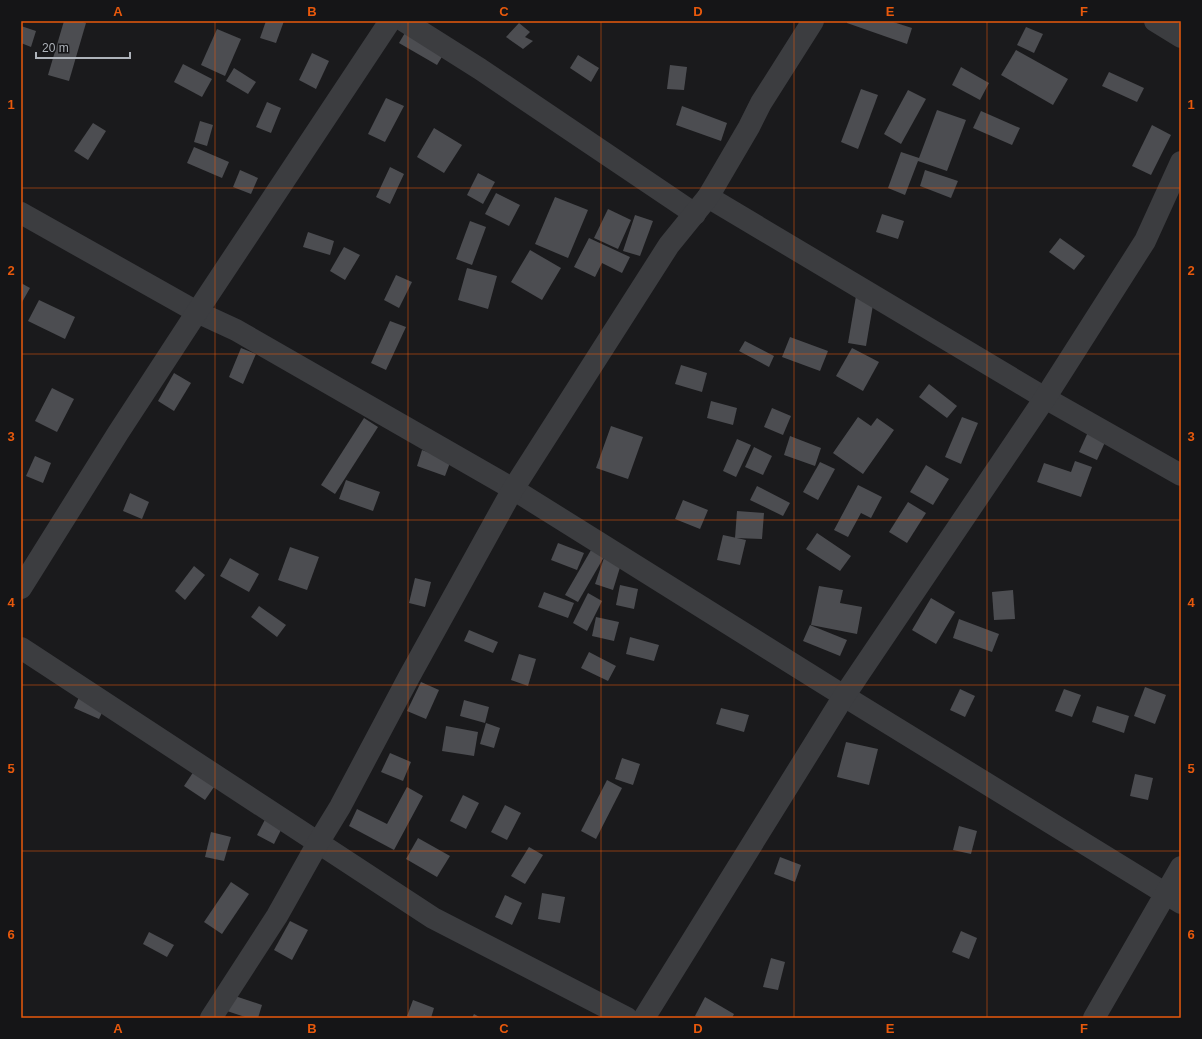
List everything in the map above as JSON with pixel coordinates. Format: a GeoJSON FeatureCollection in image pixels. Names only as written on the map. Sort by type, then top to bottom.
{"type":"FeatureCollection","features":[{"type":"Feature","properties":{"kind":"street"},"geometry":{"type":"LineString","coordinates":[[21,588],[118,433],[390,21]]}},
{"type":"Feature","properties":{"kind":"street"},"geometry":{"type":"LineString","coordinates":[[404,21],[695,214]]}},
{"type":"Feature","properties":{"kind":"street"},"geometry":{"type":"LineString","coordinates":[[211,1018],[277,916],[318,843],[340,808],[409,677],[513,489],[669,245],[708,197],[761,103],[813,21]]}},
{"type":"Feature","properties":{"kind":"street"},"geometry":{"type":"LineString","coordinates":[[1155,21],[1181,37]]}},
{"type":"Feature","properties":{"kind":"street"},"geometry":{"type":"LineString","coordinates":[[644,1018],[844,696],[1045,398],[1145,240],[1181,162]]}},
{"type":"Feature","properties":{"kind":"street"},"geometry":{"type":"LineString","coordinates":[[708,197],[1045,398],[1181,474]]}},
{"type":"Feature","properties":{"kind":"street"},"geometry":{"type":"LineString","coordinates":[[21,213],[197,312],[242,334],[513,489],[844,696],[1173,898]]}},
{"type":"Feature","properties":{"kind":"street"},"geometry":{"type":"LineString","coordinates":[[21,648],[433,918],[628,1018]]}},
{"type":"Feature","properties":{"kind":"street"},"geometry":{"type":"LineString","coordinates":[[1094,1018],[1173,898],[1181,867]]}},
{"type":"Feature","properties":{"kind":"building"},"geometry":{"type":"Polygon","coordinates":[[[64,21],[80,21],[86,23],[69,81],[48,75],[64,21]]]}},
{"type":"Feature","properties":{"kind":"building"},"geometry":{"type":"Polygon","coordinates":[[[266,21],[284,21],[276,43],[260,38],[266,21]]]}},
{"type":"Feature","properties":{"kind":"building"},"geometry":{"type":"Polygon","coordinates":[[[412,21],[452,40],[437,65],[399,43],[412,21]]]}},
{"type":"Feature","properties":{"kind":"building"},"geometry":{"type":"Polygon","coordinates":[[[847,21],[890,21],[912,28],[907,44],[847,23],[847,21]]]}},
{"type":"Feature","properties":{"kind":"building"},"geometry":{"type":"Polygon","coordinates":[[[519,23],[530,32],[525,37],[533,41],[523,49],[506,37],[519,23]]]}},
{"type":"Feature","properties":{"kind":"building"},"geometry":{"type":"Polygon","coordinates":[[[21,26],[36,31],[31,47],[21,43],[21,26]]]}},
{"type":"Feature","properties":{"kind":"building"},"geometry":{"type":"Polygon","coordinates":[[[1026,27],[1043,34],[1034,53],[1017,45],[1026,27]]]}},
{"type":"Feature","properties":{"kind":"building"},"geometry":{"type":"Polygon","coordinates":[[[217,29],[241,39],[225,76],[201,65],[217,29]]]}},
{"type":"Feature","properties":{"kind":"building"},"geometry":{"type":"Polygon","coordinates":[[[1016,50],[1068,79],[1053,105],[1001,75],[1016,50]]]}},
{"type":"Feature","properties":{"kind":"building"},"geometry":{"type":"Polygon","coordinates":[[[312,53],[329,61],[316,89],[299,80],[312,53]]]}},
{"type":"Feature","properties":{"kind":"building"},"geometry":{"type":"Polygon","coordinates":[[[578,55],[599,68],[591,82],[570,68],[578,55]]]}},
{"type":"Feature","properties":{"kind":"building"},"geometry":{"type":"Polygon","coordinates":[[[183,64],[212,79],[202,97],[174,82],[183,64]]]}},
{"type":"Feature","properties":{"kind":"building"},"geometry":{"type":"Polygon","coordinates":[[[670,65],[687,67],[684,90],[667,89],[670,65]]]}},
{"type":"Feature","properties":{"kind":"building"},"geometry":{"type":"Polygon","coordinates":[[[961,67],[989,83],[980,100],[952,85],[961,67]]]}},
{"type":"Feature","properties":{"kind":"building"},"geometry":{"type":"Polygon","coordinates":[[[234,68],[256,82],[248,94],[226,81],[234,68]]]}},
{"type":"Feature","properties":{"kind":"building"},"geometry":{"type":"Polygon","coordinates":[[[1109,72],[1144,88],[1137,102],[1102,86],[1109,72]]]}},
{"type":"Feature","properties":{"kind":"building"},"geometry":{"type":"Polygon","coordinates":[[[861,89],[878,95],[858,149],[841,142],[861,89]]]}},
{"type":"Feature","properties":{"kind":"building"},"geometry":{"type":"Polygon","coordinates":[[[908,90],[926,99],[901,144],[884,134],[908,90]]]}},
{"type":"Feature","properties":{"kind":"building"},"geometry":{"type":"Polygon","coordinates":[[[386,98],[404,106],[385,142],[368,134],[386,98]]]}},
{"type":"Feature","properties":{"kind":"building"},"geometry":{"type":"Polygon","coordinates":[[[267,102],[281,108],[271,133],[256,127],[267,102]]]}},
{"type":"Feature","properties":{"kind":"building"},"geometry":{"type":"Polygon","coordinates":[[[682,106],[727,123],[721,141],[676,125],[682,106]]]}},
{"type":"Feature","properties":{"kind":"building"},"geometry":{"type":"Polygon","coordinates":[[[937,110],[966,120],[947,171],[918,161],[905,195],[888,188],[901,152],[919,158],[937,110]]]}},
{"type":"Feature","properties":{"kind":"building"},"geometry":{"type":"Polygon","coordinates":[[[981,111],[1020,128],[1012,145],[973,128],[981,111]]]}},
{"type":"Feature","properties":{"kind":"building"},"geometry":{"type":"Polygon","coordinates":[[[200,121],[213,125],[207,146],[194,142],[200,121]]]}},
{"type":"Feature","properties":{"kind":"building"},"geometry":{"type":"Polygon","coordinates":[[[93,123],[106,131],[88,160],[74,151],[93,123]]]}},
{"type":"Feature","properties":{"kind":"building"},"geometry":{"type":"Polygon","coordinates":[[[1152,125],[1171,135],[1151,175],[1132,166],[1152,125]]]}},
{"type":"Feature","properties":{"kind":"building"},"geometry":{"type":"Polygon","coordinates":[[[434,128],[462,145],[444,173],[417,157],[434,128]]]}},
{"type":"Feature","properties":{"kind":"building"},"geometry":{"type":"Polygon","coordinates":[[[194,147],[229,162],[222,178],[187,163],[194,147]]]}},
{"type":"Feature","properties":{"kind":"building"},"geometry":{"type":"Polygon","coordinates":[[[390,167],[404,174],[390,204],[376,197],[390,167]]]}},
{"type":"Feature","properties":{"kind":"building"},"geometry":{"type":"Polygon","coordinates":[[[240,170],[258,178],[251,194],[233,187],[240,170]]]}},
{"type":"Feature","properties":{"kind":"building"},"geometry":{"type":"Polygon","coordinates":[[[925,170],[958,181],[951,198],[920,186],[925,170]]]}},
{"type":"Feature","properties":{"kind":"building"},"geometry":{"type":"Polygon","coordinates":[[[478,173],[495,182],[483,204],[467,195],[478,173]]]}},
{"type":"Feature","properties":{"kind":"building"},"geometry":{"type":"Polygon","coordinates":[[[496,193],[520,205],[509,226],[485,214],[496,193]]]}},
{"type":"Feature","properties":{"kind":"building"},"geometry":{"type":"Polygon","coordinates":[[[555,197],[588,210],[568,258],[535,244],[555,197]]]}},
{"type":"Feature","properties":{"kind":"building"},"geometry":{"type":"Polygon","coordinates":[[[608,209],[631,220],[618,249],[594,238],[608,209]]]}},
{"type":"Feature","properties":{"kind":"building"},"geometry":{"type":"Polygon","coordinates":[[[882,214],[904,221],[898,239],[876,232],[882,214]]]}},
{"type":"Feature","properties":{"kind":"building"},"geometry":{"type":"Polygon","coordinates":[[[635,215],[653,221],[640,256],[623,251],[635,215]]]}},
{"type":"Feature","properties":{"kind":"building"},"geometry":{"type":"Polygon","coordinates":[[[470,221],[486,227],[472,265],[456,259],[470,221]]]}},
{"type":"Feature","properties":{"kind":"building"},"geometry":{"type":"Polygon","coordinates":[[[308,232],[334,241],[330,255],[303,247],[308,232]]]}},
{"type":"Feature","properties":{"kind":"building"},"geometry":{"type":"Polygon","coordinates":[[[589,238],[630,257],[622,273],[602,263],[595,277],[574,267],[589,238]]]}},
{"type":"Feature","properties":{"kind":"building"},"geometry":{"type":"Polygon","coordinates":[[[1060,238],[1085,256],[1074,270],[1049,252],[1060,238]]]}},
{"type":"Feature","properties":{"kind":"building"},"geometry":{"type":"Polygon","coordinates":[[[344,247],[360,255],[345,280],[330,271],[344,247]]]}},
{"type":"Feature","properties":{"kind":"building"},"geometry":{"type":"Polygon","coordinates":[[[530,250],[561,268],[542,300],[511,282],[530,250]]]}},
{"type":"Feature","properties":{"kind":"building"},"geometry":{"type":"Polygon","coordinates":[[[467,268],[497,276],[488,309],[458,300],[467,268]]]}},
{"type":"Feature","properties":{"kind":"building"},"geometry":{"type":"Polygon","coordinates":[[[396,275],[412,282],[399,308],[384,300],[396,275]]]}},
{"type":"Feature","properties":{"kind":"building"},"geometry":{"type":"Polygon","coordinates":[[[21,283],[30,288],[21,304],[21,283]]]}},
{"type":"Feature","properties":{"kind":"building"},"geometry":{"type":"Polygon","coordinates":[[[856,296],[874,299],[866,346],[848,343],[856,296]]]}},
{"type":"Feature","properties":{"kind":"building"},"geometry":{"type":"Polygon","coordinates":[[[39,300],[75,317],[65,339],[28,321],[39,300]]]}},
{"type":"Feature","properties":{"kind":"building"},"geometry":{"type":"Polygon","coordinates":[[[390,321],[406,327],[386,370],[371,363],[390,321]]]}},
{"type":"Feature","properties":{"kind":"building"},"geometry":{"type":"Polygon","coordinates":[[[790,337],[828,351],[820,371],[782,357],[790,337]]]}},
{"type":"Feature","properties":{"kind":"building"},"geometry":{"type":"Polygon","coordinates":[[[745,341],[774,356],[769,367],[739,351],[745,341]]]}},
{"type":"Feature","properties":{"kind":"building"},"geometry":{"type":"Polygon","coordinates":[[[241,348],[256,354],[243,384],[229,377],[241,348]]]}},
{"type":"Feature","properties":{"kind":"building"},"geometry":{"type":"Polygon","coordinates":[[[852,348],[879,362],[863,391],[836,376],[852,348]]]}},
{"type":"Feature","properties":{"kind":"building"},"geometry":{"type":"Polygon","coordinates":[[[681,365],[707,373],[702,392],[675,384],[681,365]]]}},
{"type":"Feature","properties":{"kind":"building"},"geometry":{"type":"Polygon","coordinates":[[[174,373],[191,383],[174,411],[158,401],[174,373]]]}},
{"type":"Feature","properties":{"kind":"building"},"geometry":{"type":"Polygon","coordinates":[[[929,384],[957,406],[947,418],[919,397],[929,384]]]}},
{"type":"Feature","properties":{"kind":"building"},"geometry":{"type":"Polygon","coordinates":[[[52,388],[74,399],[57,432],[35,421],[52,388]]]}},
{"type":"Feature","properties":{"kind":"building"},"geometry":{"type":"Polygon","coordinates":[[[711,401],[737,408],[733,425],[707,418],[711,401]]]}},
{"type":"Feature","properties":{"kind":"building"},"geometry":{"type":"Polygon","coordinates":[[[772,408],[791,416],[783,435],[764,427],[772,408]]]}},
{"type":"Feature","properties":{"kind":"building"},"geometry":{"type":"Polygon","coordinates":[[[858,417],[871,426],[877,418],[894,430],[863,474],[833,453],[858,417]]]}},
{"type":"Feature","properties":{"kind":"building"},"geometry":{"type":"Polygon","coordinates":[[[962,417],[978,423],[961,464],[945,457],[962,417]]]}},
{"type":"Feature","properties":{"kind":"building"},"geometry":{"type":"Polygon","coordinates":[[[364,418],[378,427],[335,494],[321,485],[364,418]]]}},
{"type":"Feature","properties":{"kind":"building"},"geometry":{"type":"Polygon","coordinates":[[[1093,421],[1111,429],[1097,460],[1079,452],[1093,421]]]}},
{"type":"Feature","properties":{"kind":"building"},"geometry":{"type":"Polygon","coordinates":[[[611,426],[643,437],[628,479],[596,468],[611,426]]]}},
{"type":"Feature","properties":{"kind":"building"},"geometry":{"type":"Polygon","coordinates":[[[790,436],[821,448],[815,466],[784,455],[790,436]]]}},
{"type":"Feature","properties":{"kind":"building"},"geometry":{"type":"Polygon","coordinates":[[[737,439],[751,445],[736,477],[723,471],[737,439]]]}},
{"type":"Feature","properties":{"kind":"building"},"geometry":{"type":"Polygon","coordinates":[[[754,447],[772,456],[763,475],[745,467],[754,447]]]}},
{"type":"Feature","properties":{"kind":"building"},"geometry":{"type":"Polygon","coordinates":[[[422,450],[451,460],[445,476],[417,466],[422,450]]]}},
{"type":"Feature","properties":{"kind":"building"},"geometry":{"type":"Polygon","coordinates":[[[35,456],[51,463],[43,483],[26,476],[35,456]]]}},
{"type":"Feature","properties":{"kind":"building"},"geometry":{"type":"Polygon","coordinates":[[[1075,461],[1092,467],[1081,497],[1037,482],[1044,463],[1071,472],[1075,461]]]}},
{"type":"Feature","properties":{"kind":"building"},"geometry":{"type":"Polygon","coordinates":[[[820,462],[835,469],[818,500],[803,492],[820,462]]]}},
{"type":"Feature","properties":{"kind":"building"},"geometry":{"type":"Polygon","coordinates":[[[926,465],[949,479],[933,505],[910,492],[926,465]]]}},
{"type":"Feature","properties":{"kind":"building"},"geometry":{"type":"Polygon","coordinates":[[[346,480],[380,492],[373,511],[339,499],[346,480]]]}},
{"type":"Feature","properties":{"kind":"building"},"geometry":{"type":"Polygon","coordinates":[[[858,485],[882,497],[871,518],[861,513],[848,537],[834,530],[858,485]]]}},
{"type":"Feature","properties":{"kind":"building"},"geometry":{"type":"Polygon","coordinates":[[[757,486],[790,503],[783,516],[750,500],[757,486]]]}},
{"type":"Feature","properties":{"kind":"building"},"geometry":{"type":"Polygon","coordinates":[[[130,493],[149,502],[142,519],[123,511],[130,493]]]}},
{"type":"Feature","properties":{"kind":"building"},"geometry":{"type":"Polygon","coordinates":[[[683,500],[708,510],[700,529],[675,519],[683,500]]]}},
{"type":"Feature","properties":{"kind":"building"},"geometry":{"type":"Polygon","coordinates":[[[908,502],[926,513],[907,543],[889,532],[908,502]]]}},
{"type":"Feature","properties":{"kind":"building"},"geometry":{"type":"Polygon","coordinates":[[[737,511],[764,513],[762,539],[735,538],[737,511]]]}},
{"type":"Feature","properties":{"kind":"building"},"geometry":{"type":"Polygon","coordinates":[[[817,533],[851,556],[840,571],[806,549],[817,533]]]}},
{"type":"Feature","properties":{"kind":"building"},"geometry":{"type":"Polygon","coordinates":[[[723,535],[746,540],[740,565],[717,560],[723,535]]]}},
{"type":"Feature","properties":{"kind":"building"},"geometry":{"type":"Polygon","coordinates":[[[558,543],[584,553],[577,570],[551,560],[558,543]]]}},
{"type":"Feature","properties":{"kind":"building"},"geometry":{"type":"Polygon","coordinates":[[[290,547],[319,557],[307,590],[278,580],[290,547]]]}},
{"type":"Feature","properties":{"kind":"building"},"geometry":{"type":"Polygon","coordinates":[[[591,550],[604,557],[578,602],[565,595],[591,550]]]}},
{"type":"Feature","properties":{"kind":"building"},"geometry":{"type":"Polygon","coordinates":[[[605,555],[622,561],[613,590],[595,584],[605,555]]]}},
{"type":"Feature","properties":{"kind":"building"},"geometry":{"type":"Polygon","coordinates":[[[230,558],[259,574],[249,592],[220,576],[230,558]]]}},
{"type":"Feature","properties":{"kind":"building"},"geometry":{"type":"Polygon","coordinates":[[[194,566],[205,575],[185,600],[175,591],[194,566]]]}},
{"type":"Feature","properties":{"kind":"building"},"geometry":{"type":"Polygon","coordinates":[[[415,578],[431,582],[425,607],[409,603],[415,578]]]}},
{"type":"Feature","properties":{"kind":"building"},"geometry":{"type":"Polygon","coordinates":[[[620,585],[638,589],[634,609],[616,605],[620,585]]]}},
{"type":"Feature","properties":{"kind":"building"},"geometry":{"type":"Polygon","coordinates":[[[819,586],[843,590],[840,603],[862,607],[857,634],[811,625],[819,586]]]}},
{"type":"Feature","properties":{"kind":"building"},"geometry":{"type":"Polygon","coordinates":[[[1013,590],[1015,619],[994,620],[992,592],[1013,590]]]}},
{"type":"Feature","properties":{"kind":"building"},"geometry":{"type":"Polygon","coordinates":[[[544,592],[574,603],[568,618],[538,607],[544,592]]]}},
{"type":"Feature","properties":{"kind":"building"},"geometry":{"type":"Polygon","coordinates":[[[588,593],[602,601],[587,631],[573,623],[588,593]]]}},
{"type":"Feature","properties":{"kind":"building"},"geometry":{"type":"Polygon","coordinates":[[[931,598],[955,612],[936,644],[912,630],[931,598]]]}},
{"type":"Feature","properties":{"kind":"building"},"geometry":{"type":"Polygon","coordinates":[[[259,606],[286,625],[277,637],[251,617],[259,606]]]}},
{"type":"Feature","properties":{"kind":"building"},"geometry":{"type":"Polygon","coordinates":[[[596,617],[619,622],[614,641],[592,636],[596,617]]]}},
{"type":"Feature","properties":{"kind":"building"},"geometry":{"type":"Polygon","coordinates":[[[959,619],[999,634],[992,652],[953,638],[959,619]]]}},
{"type":"Feature","properties":{"kind":"building"},"geometry":{"type":"Polygon","coordinates":[[[810,625],[847,640],[840,656],[803,641],[810,625]]]}},
{"type":"Feature","properties":{"kind":"building"},"geometry":{"type":"Polygon","coordinates":[[[469,630],[498,642],[493,653],[464,641],[469,630]]]}},
{"type":"Feature","properties":{"kind":"building"},"geometry":{"type":"Polygon","coordinates":[[[630,637],[659,645],[654,661],[626,654],[630,637]]]}},
{"type":"Feature","properties":{"kind":"building"},"geometry":{"type":"Polygon","coordinates":[[[589,652],[616,666],[608,681],[581,668],[589,652]]]}},
{"type":"Feature","properties":{"kind":"building"},"geometry":{"type":"Polygon","coordinates":[[[519,654],[536,659],[528,686],[511,680],[519,654]]]}},
{"type":"Feature","properties":{"kind":"building"},"geometry":{"type":"Polygon","coordinates":[[[421,682],[439,690],[426,719],[407,711],[421,682]]]}},
{"type":"Feature","properties":{"kind":"building"},"geometry":{"type":"Polygon","coordinates":[[[85,684],[110,696],[99,719],[74,708],[85,684]]]}},
{"type":"Feature","properties":{"kind":"building"},"geometry":{"type":"Polygon","coordinates":[[[1145,687],[1166,695],[1155,724],[1134,716],[1145,687]]]}},
{"type":"Feature","properties":{"kind":"building"},"geometry":{"type":"Polygon","coordinates":[[[960,689],[975,696],[965,717],[950,710],[960,689]]]}},
{"type":"Feature","properties":{"kind":"building"},"geometry":{"type":"Polygon","coordinates":[[[1064,689],[1081,695],[1072,717],[1055,711],[1064,689]]]}},
{"type":"Feature","properties":{"kind":"building"},"geometry":{"type":"Polygon","coordinates":[[[464,700],[489,707],[485,723],[460,716],[464,700]]]}},
{"type":"Feature","properties":{"kind":"building"},"geometry":{"type":"Polygon","coordinates":[[[1097,706],[1129,716],[1124,733],[1092,722],[1097,706]]]}},
{"type":"Feature","properties":{"kind":"building"},"geometry":{"type":"Polygon","coordinates":[[[721,708],[749,715],[744,732],[716,724],[721,708]]]}},
{"type":"Feature","properties":{"kind":"building"},"geometry":{"type":"Polygon","coordinates":[[[486,723],[500,728],[494,748],[480,744],[486,723]]]}},
{"type":"Feature","properties":{"kind":"building"},"geometry":{"type":"Polygon","coordinates":[[[446,726],[478,732],[474,756],[442,751],[446,726]]]}},
{"type":"Feature","properties":{"kind":"building"},"geometry":{"type":"Polygon","coordinates":[[[846,742],[878,749],[869,785],[837,777],[846,742]]]}},
{"type":"Feature","properties":{"kind":"building"},"geometry":{"type":"Polygon","coordinates":[[[390,753],[411,762],[403,781],[381,772],[390,753]]]}},
{"type":"Feature","properties":{"kind":"building"},"geometry":{"type":"Polygon","coordinates":[[[622,758],[640,764],[633,785],[615,779],[622,758]]]}},
{"type":"Feature","properties":{"kind":"building"},"geometry":{"type":"Polygon","coordinates":[[[200,762],[221,777],[205,800],[184,786],[200,762]]]}},
{"type":"Feature","properties":{"kind":"building"},"geometry":{"type":"Polygon","coordinates":[[[1135,774],[1153,778],[1148,800],[1130,796],[1135,774]]]}},
{"type":"Feature","properties":{"kind":"building"},"geometry":{"type":"Polygon","coordinates":[[[607,780],[622,788],[596,839],[581,831],[607,780]]]}},
{"type":"Feature","properties":{"kind":"building"},"geometry":{"type":"Polygon","coordinates":[[[407,787],[423,796],[394,850],[349,826],[357,809],[387,824],[407,787]]]}},
{"type":"Feature","properties":{"kind":"building"},"geometry":{"type":"Polygon","coordinates":[[[463,795],[479,803],[466,829],[450,821],[463,795]]]}},
{"type":"Feature","properties":{"kind":"building"},"geometry":{"type":"Polygon","coordinates":[[[505,805],[521,813],[507,840],[491,832],[505,805]]]}},
{"type":"Feature","properties":{"kind":"building"},"geometry":{"type":"Polygon","coordinates":[[[272,806],[289,814],[274,844],[257,835],[272,806]]]}},
{"type":"Feature","properties":{"kind":"building"},"geometry":{"type":"Polygon","coordinates":[[[959,826],[977,831],[971,854],[953,850],[959,826]]]}},
{"type":"Feature","properties":{"kind":"building"},"geometry":{"type":"Polygon","coordinates":[[[211,832],[231,837],[224,861],[205,857],[211,832]]]}},
{"type":"Feature","properties":{"kind":"building"},"geometry":{"type":"Polygon","coordinates":[[[418,838],[450,856],[437,877],[406,859],[418,838]]]}},
{"type":"Feature","properties":{"kind":"building"},"geometry":{"type":"Polygon","coordinates":[[[529,847],[543,855],[525,884],[511,876],[529,847]]]}},
{"type":"Feature","properties":{"kind":"building"},"geometry":{"type":"Polygon","coordinates":[[[780,857],[801,865],[795,882],[774,874],[780,857]]]}},
{"type":"Feature","properties":{"kind":"building"},"geometry":{"type":"Polygon","coordinates":[[[231,882],[249,894],[222,934],[204,922],[231,882]]]}},
{"type":"Feature","properties":{"kind":"building"},"geometry":{"type":"Polygon","coordinates":[[[542,893],[565,897],[560,923],[538,919],[542,893]]]}},
{"type":"Feature","properties":{"kind":"building"},"geometry":{"type":"Polygon","coordinates":[[[505,895],[522,903],[512,925],[495,917],[505,895]]]}},
{"type":"Feature","properties":{"kind":"building"},"geometry":{"type":"Polygon","coordinates":[[[290,921],[308,930],[292,960],[274,950],[290,921]]]}},
{"type":"Feature","properties":{"kind":"building"},"geometry":{"type":"Polygon","coordinates":[[[961,931],[977,938],[969,959],[952,952],[961,931]]]}},
{"type":"Feature","properties":{"kind":"building"},"geometry":{"type":"Polygon","coordinates":[[[149,932],[174,945],[167,957],[143,944],[149,932]]]}},
{"type":"Feature","properties":{"kind":"building"},"geometry":{"type":"Polygon","coordinates":[[[771,958],[785,962],[778,990],[763,987],[771,958]]]}},
{"type":"Feature","properties":{"kind":"building"},"geometry":{"type":"Polygon","coordinates":[[[229,994],[262,1005],[258,1018],[248,1018],[224,1010],[229,994]]]}},
{"type":"Feature","properties":{"kind":"building"},"geometry":{"type":"Polygon","coordinates":[[[705,997],[734,1014],[732,1018],[699,1018],[695,1016],[705,997]]]}},
{"type":"Feature","properties":{"kind":"building"},"geometry":{"type":"Polygon","coordinates":[[[413,1000],[434,1008],[431,1018],[412,1018],[407,1016],[413,1000]]]}},
{"type":"Feature","properties":{"kind":"building"},"geometry":{"type":"Polygon","coordinates":[[[474,1014],[481,1018],[472,1018],[474,1014]]]}}]}
